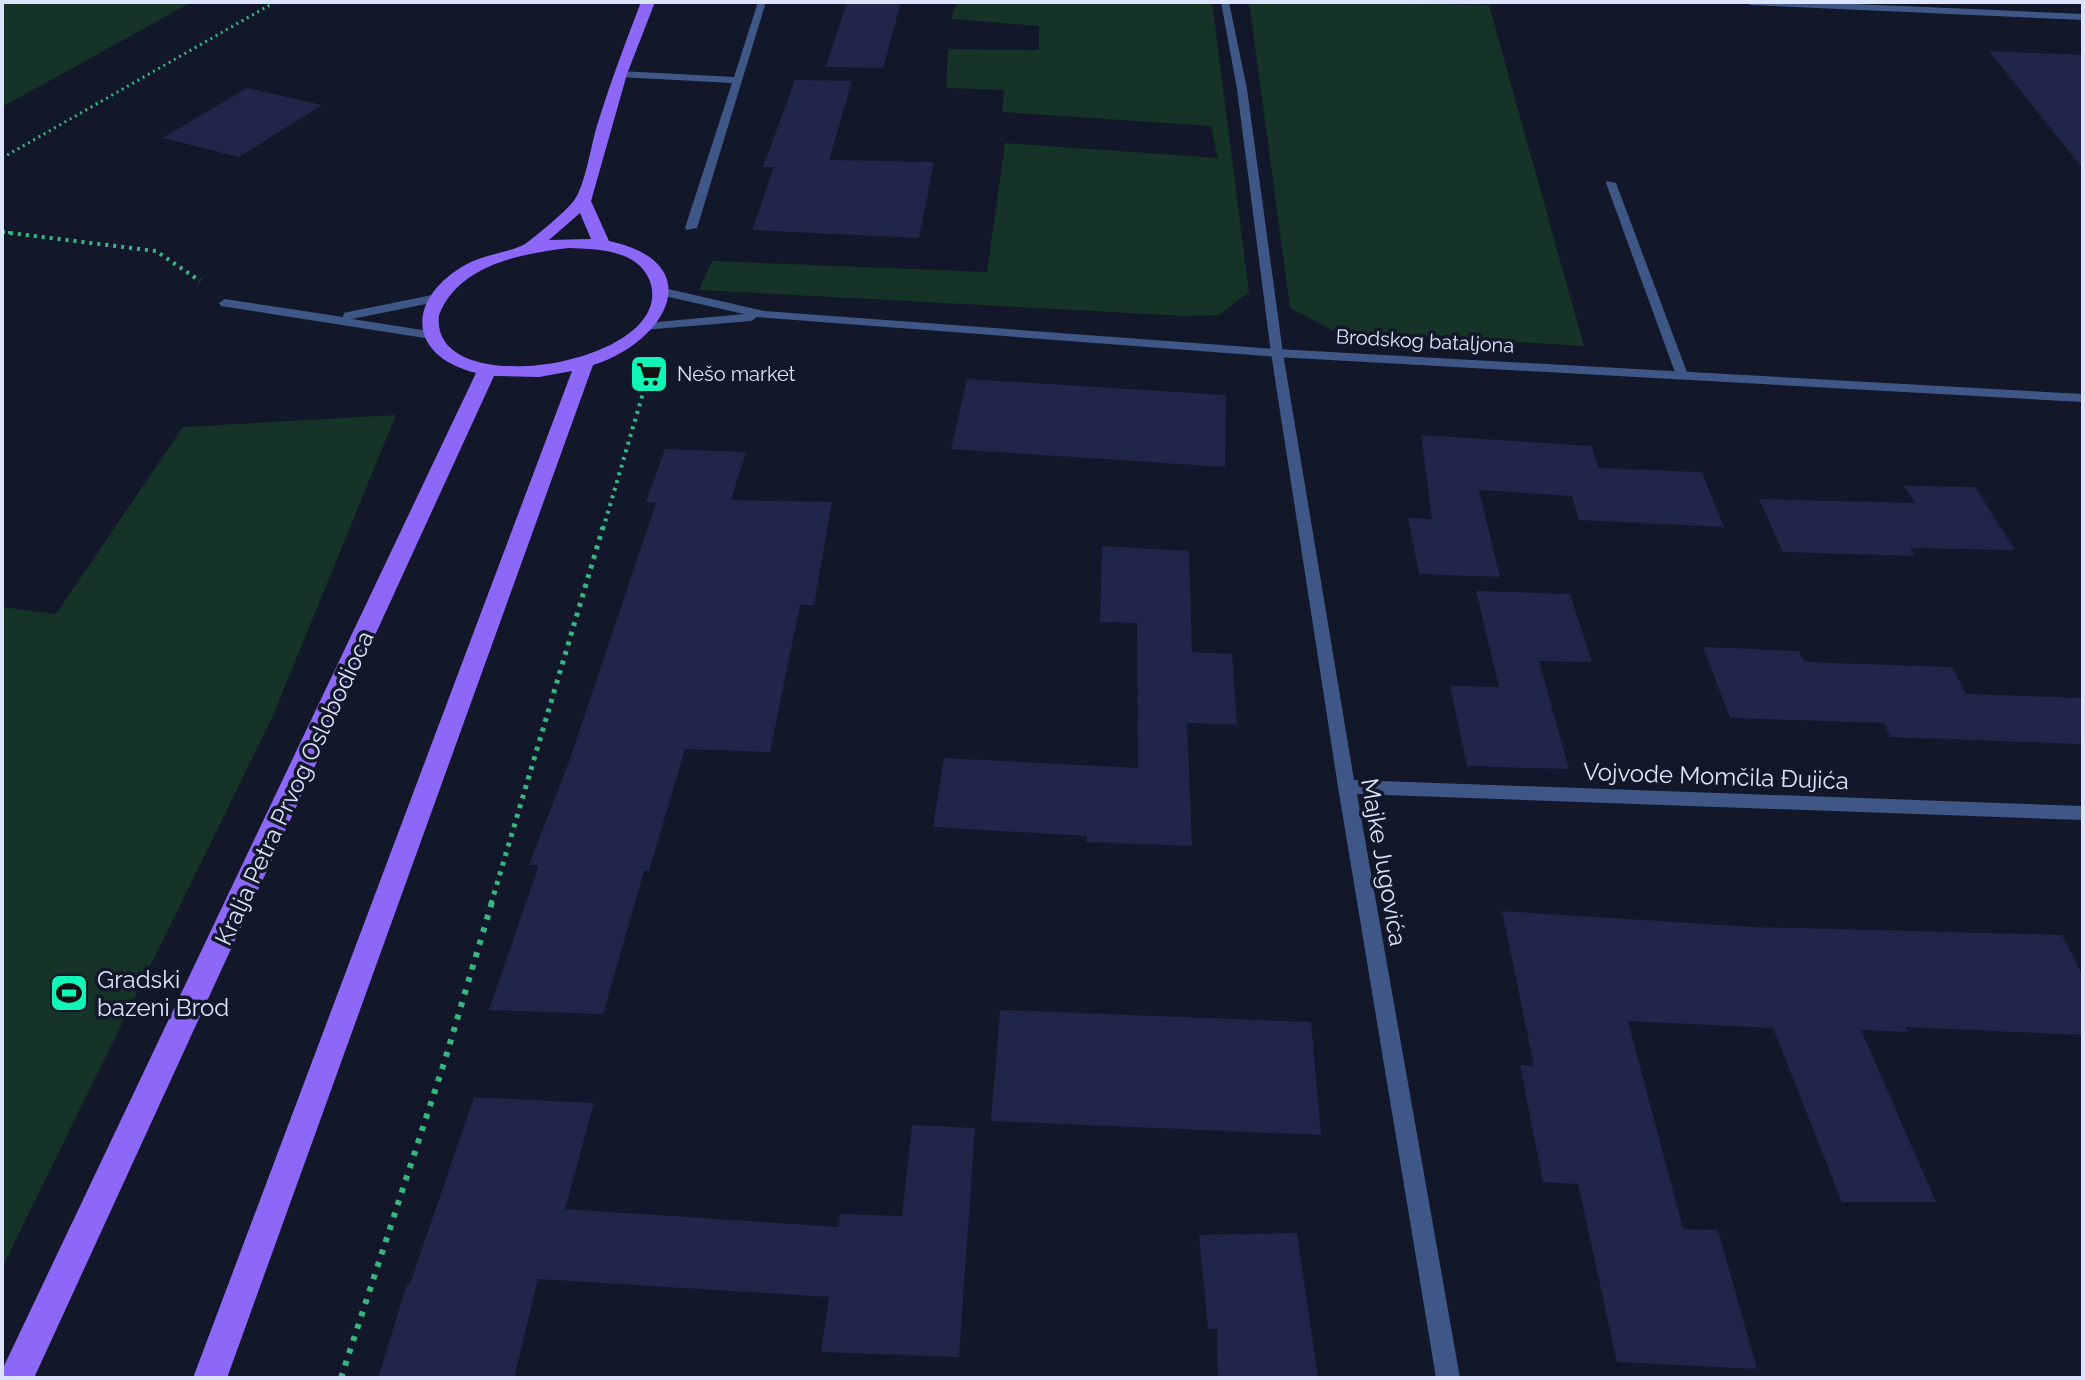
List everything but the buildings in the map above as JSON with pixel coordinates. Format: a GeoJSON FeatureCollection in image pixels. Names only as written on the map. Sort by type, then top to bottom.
{"type":"FeatureCollection","features":[{"type":"Feature","properties":{"kind":"main road"},"geometry":{"type":"LineString","coordinates":[[531,247],[583,201],[620,74],[648,2]]}},
{"type":"Feature","properties":{"kind":"main road"},"geometry":{"type":"LineString","coordinates":[[583,201],[602,245]]}},
{"type":"Feature","properties":{"kind":"main road"},"geometry":{"type":"LineString","coordinates":[[568,243],[602,245],[627,252],[646,262],[659,276],[664,292],[662,304],[647,327],[615,350],[585,362],[530,372],[487,370],[461,362],[442,350],[431,335],[429,316],[437,298],[474,267],[531,247],[568,243]]}},
{"type":"Feature","properties":{"kind":"main road"},"geometry":{"type":"LineString","coordinates":[[210,1378],[585,362]]}},
{"type":"Feature","properties":{"kind":"main road","name":"Kralja Petra Prvog Oslobodioca"},"geometry":{"type":"LineString","coordinates":[[16,1378],[487,370]]}},
{"type":"Feature","properties":{"kind":"street"},"geometry":{"type":"LineString","coordinates":[[691,228],[762,2]]}},
{"type":"Feature","properties":{"kind":"street","name":"Majke Jugovića"},"geometry":{"type":"LineString","coordinates":[[1225,2],[1242,89],[1277,353],[1347,787],[1448,1378]]}},
{"type":"Feature","properties":{"kind":"street"},"geometry":{"type":"LineString","coordinates":[[1750,2],[2083,17]]}},
{"type":"Feature","properties":{"kind":"street"},"geometry":{"type":"LineString","coordinates":[[620,74],[739,80]]}},
{"type":"Feature","properties":{"kind":"street"},"geometry":{"type":"LineString","coordinates":[[1611,183],[1682,375]]}},
{"type":"Feature","properties":{"kind":"street","name":"Brodskog bataljona"},"geometry":{"type":"LineString","coordinates":[[664,292],[764,315],[1277,353],[2083,398]]}},
{"type":"Feature","properties":{"kind":"street"},"geometry":{"type":"LineString","coordinates":[[339,318],[437,298]]}},
{"type":"Feature","properties":{"kind":"street"},"geometry":{"type":"LineString","coordinates":[[225,303],[294,317],[339,318],[431,335]]}},
{"type":"Feature","properties":{"kind":"street","name":"Brodskog bataljona"},"geometry":{"type":"LineString","coordinates":[[647,327],[764,315]]}},
{"type":"Feature","properties":{"kind":"street","name":"Vojvode Momčila Đujića"},"geometry":{"type":"LineString","coordinates":[[1347,787],[2083,813]]}},
{"type":"Feature","properties":{"kind":"path"},"geometry":{"type":"LineString","coordinates":[[2,158],[275,2]]}},
{"type":"Feature","properties":{"kind":"path"},"geometry":{"type":"LineString","coordinates":[[2,232],[156,251],[225,303]]}},
{"type":"Feature","properties":{"kind":"path"},"geometry":{"type":"LineString","coordinates":[[341,1378],[450,1045],[651,365]]}},
{"type":"Feature","properties":{"kind":"green space"},"geometry":{"type":"Polygon","coordinates":[[[2,2],[192,2],[2,107],[2,2]]]}},
{"type":"Feature","properties":{"kind":"green space"},"geometry":{"type":"Polygon","coordinates":[[[957,2],[1212,2],[1249,292],[1219,315],[1186,316],[699,290],[712,261],[987,272],[1005,143],[1218,158],[1211,126],[1002,112],[1004,90],[946,88],[948,49],[1039,50],[1039,26],[951,19],[957,2]]]}},
{"type":"Feature","properties":{"kind":"green space"},"geometry":{"type":"Polygon","coordinates":[[[1249,2],[1489,5],[1584,346],[1336,332],[1290,308],[1249,2]]]}},
{"type":"Feature","properties":{"kind":"green space","name":"Gradski bazeni Brod"},"geometry":{"type":"Polygon","coordinates":[[[396,415],[272,718],[2,1268],[2,607],[56,614],[183,427],[396,415]]]}},
{"type":"Feature","properties":{"kind":"place","name":"Nešo market"},"geometry":{"type":"Point","coordinates":[649,374]}},
{"type":"Feature","properties":{"kind":"place","name":"Gradski bazeni Brod"},"geometry":{"type":"Point","coordinates":[69,993]}}]}
